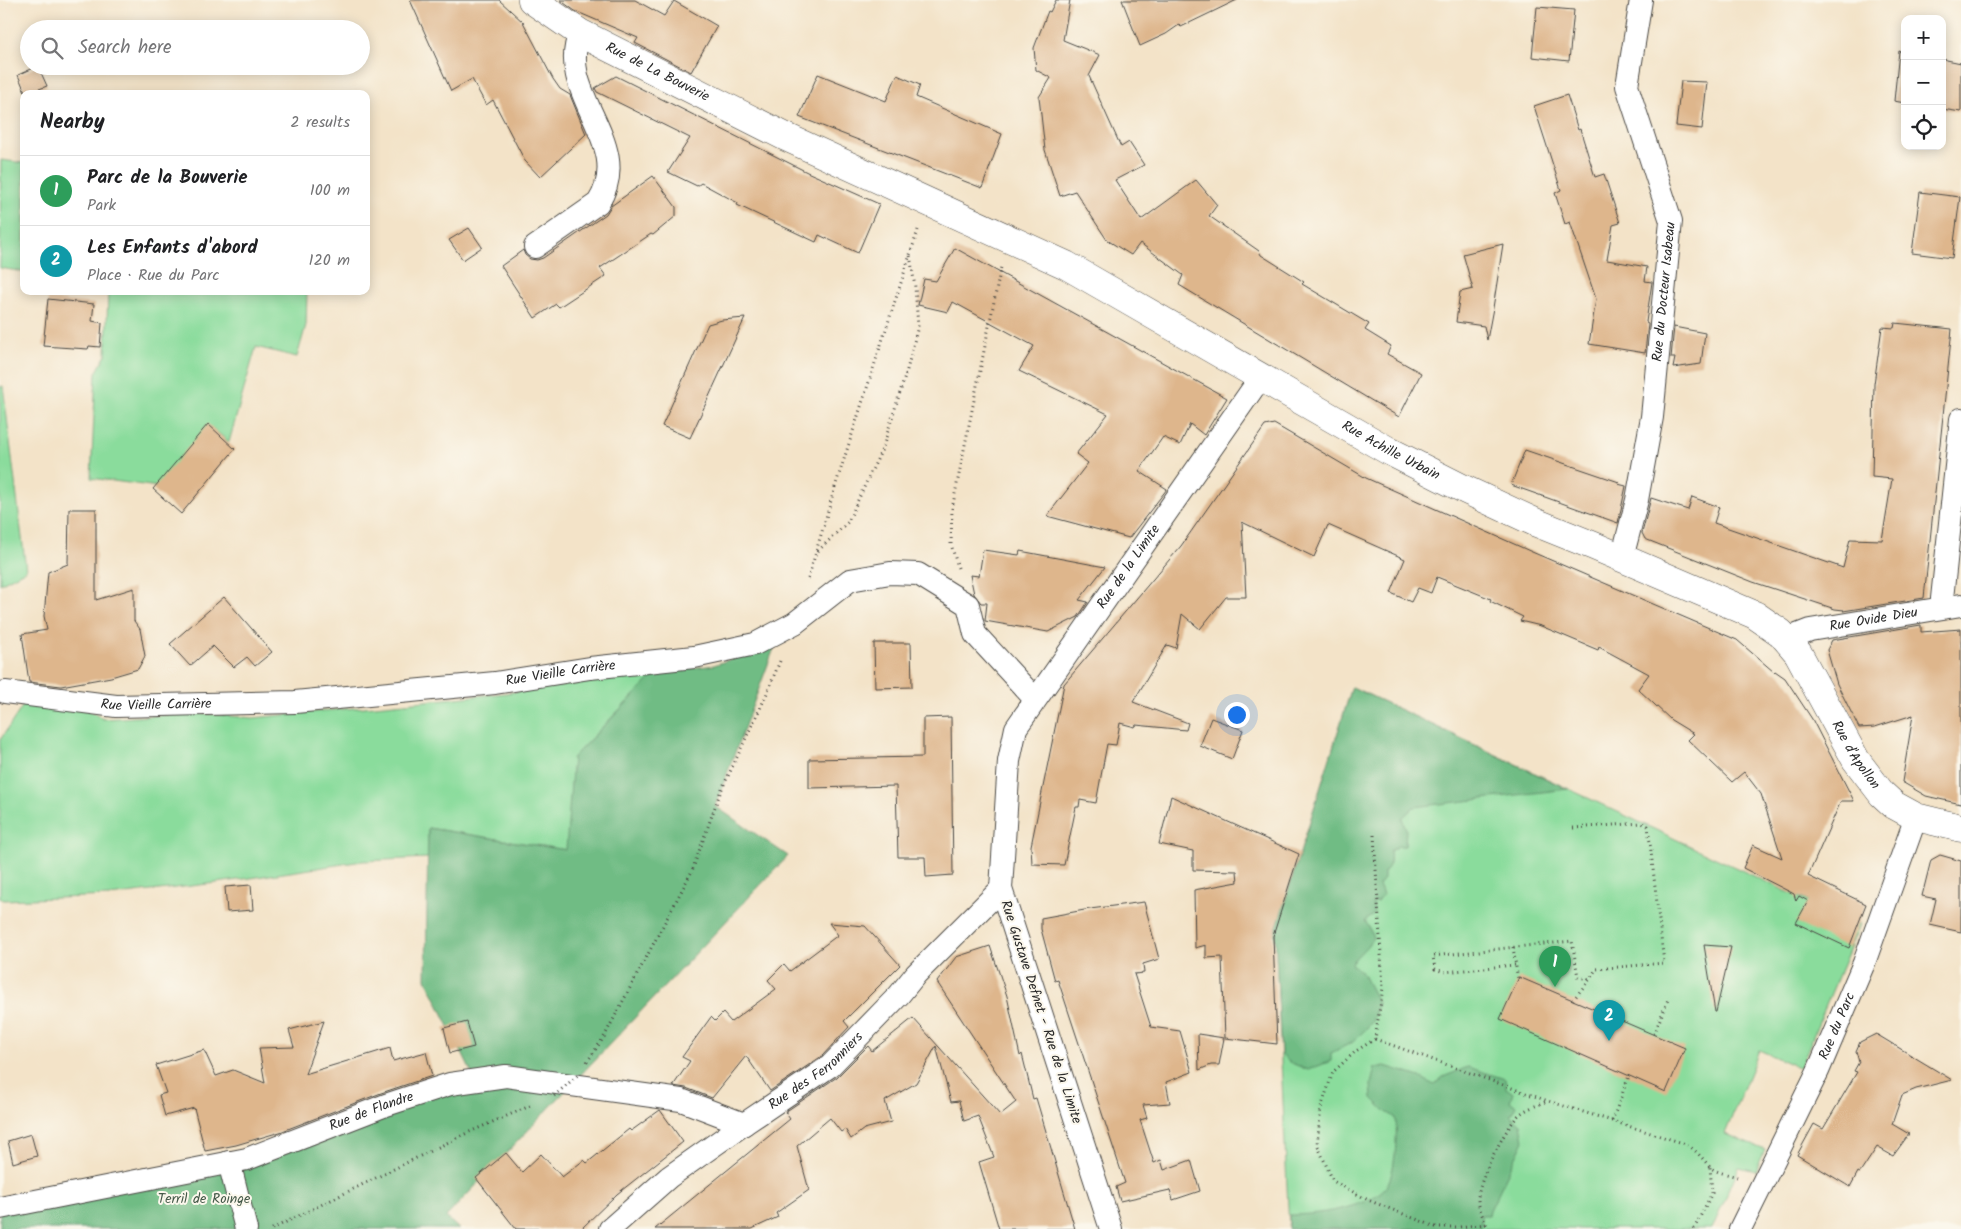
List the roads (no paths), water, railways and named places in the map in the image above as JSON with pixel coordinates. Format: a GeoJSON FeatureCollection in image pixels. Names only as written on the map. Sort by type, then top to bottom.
{"type":"FeatureCollection","features":[{"type":"Feature","properties":{"kind":"street","name":"Rue de La Bouverie"},"geometry":{"type":"LineString","coordinates":[[532,0],[580,33],[786,137],[1007,237]]}},
{"type":"Feature","properties":{"kind":"street","name":"Rue du Docteur Isabeau"},"geometry":{"type":"LineString","coordinates":[[1622,558],[1637,500],[1652,417],[1671,221],[1627,86],[1641,0]]}},
{"type":"Feature","properties":{"kind":"street"},"geometry":{"type":"LineString","coordinates":[[535,247],[598,203],[605,192],[609,179],[608,155],[575,73],[574,53],[580,33]]}},
{"type":"Feature","properties":{"kind":"street","name":"Rue Achille Urbain"},"geometry":{"type":"LineString","coordinates":[[1007,237],[1091,278],[1389,450],[1458,486],[1537,524],[1755,615],[1771,624],[1787,639]]}},
{"type":"Feature","properties":{"kind":"street","name":"Rue de la Limite"},"geometry":{"type":"LineString","coordinates":[[1009,761],[1016,728],[1035,698],[1262,377]]}},
{"type":"Feature","properties":{"kind":"street"},"geometry":{"type":"LineString","coordinates":[[1951,606],[1961,418]]}},
{"type":"Feature","properties":{"kind":"street","name":"Rue Vieille Carrière"},"geometry":{"type":"LineString","coordinates":[[5,692],[116,706],[295,702],[495,683],[590,668],[694,657],[755,644],[795,623],[850,580],[890,573],[918,574],[968,605],[975,634],[1035,698]]}},
{"type":"Feature","properties":{"kind":"street","name":"Rue Ovide Dieu"},"geometry":{"type":"LineString","coordinates":[[1787,639],[1810,630],[1951,606]]}},
{"type":"Feature","properties":{"kind":"street","name":"Rue d'Apollon"},"geometry":{"type":"LineString","coordinates":[[1787,639],[1804,663],[1842,736],[1867,777],[1894,805],[1916,816],[1961,828]]}},
{"type":"Feature","properties":{"kind":"street","name":"Rue Gustave Defnet - Rue de la Limite"},"geometry":{"type":"LineString","coordinates":[[1009,761],[1001,890],[1111,1229]]}},
{"type":"Feature","properties":{"kind":"street","name":"Rue du Parc"},"geometry":{"type":"LineString","coordinates":[[1740,1229],[1818,1071],[1864,963],[1916,816]]}},
{"type":"Feature","properties":{"kind":"street","name":"Rue des Ferronniers"},"geometry":{"type":"LineString","coordinates":[[610,1229],[669,1177],[830,1066],[916,974],[1001,890]]}},
{"type":"Feature","properties":{"kind":"street","name":"Rue de Flandre"},"geometry":{"type":"LineString","coordinates":[[0,1208],[256,1155],[386,1105],[450,1084],[506,1076],[681,1100],[744,1124]]}},
{"type":"Feature","properties":{"kind":"street"},"geometry":{"type":"LineString","coordinates":[[229,1162],[246,1229]]}},
{"type":"Feature","properties":{"kind":"place","name":"Parc de la Bouverie"},"geometry":{"type":"Point","coordinates":[1555,987]}},
{"type":"Feature","properties":{"kind":"place","name":"Les Enfants d'abord"},"geometry":{"type":"Point","coordinates":[1609,1041]}},
{"type":"Feature","properties":{"kind":"park label","name":"Terril de Roinge"},"geometry":{"type":"Point","coordinates":[204,1199]}}]}
